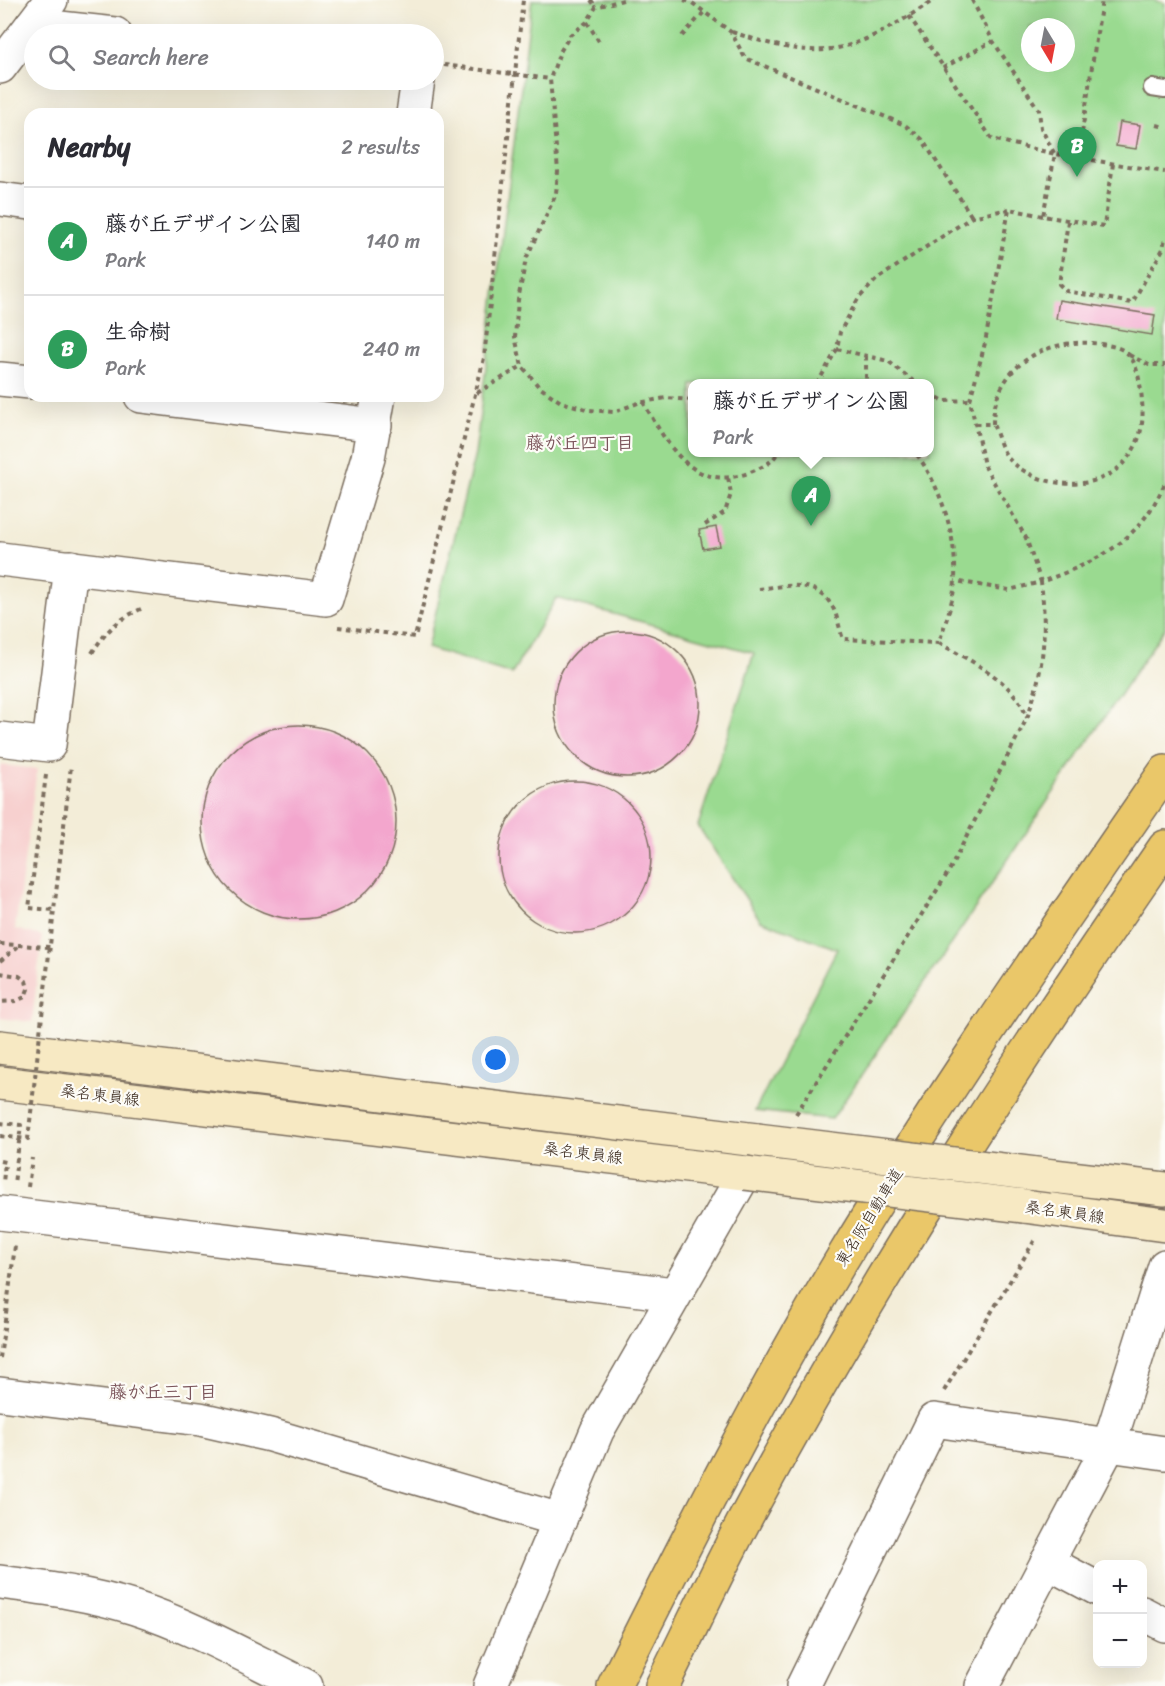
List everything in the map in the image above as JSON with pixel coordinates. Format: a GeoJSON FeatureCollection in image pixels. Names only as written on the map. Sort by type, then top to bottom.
{"type":"FeatureCollection","features":[{"type":"Feature","properties":{"kind":"highway","name":"東名阪自動車道"},"geometry":{"type":"LineString","coordinates":[[614,1686],[713,1488],[839,1265],[1007,1000],[1165,772]]}},
{"type":"Feature","properties":{"kind":"highway"},"geometry":{"type":"LineString","coordinates":[[662,1686],[752,1506],[879,1284],[1047,1018],[1165,847]]}},
{"type":"Feature","properties":{"kind":"main road","name":"桑名東員線"},"geometry":{"type":"LineString","coordinates":[[0,1047],[1165,1189]]}},
{"type":"Feature","properties":{"kind":"main road","name":"桑名東員線"},"geometry":{"type":"LineString","coordinates":[[0,1083],[745,1173],[1031,1219],[1165,1225]]}},
{"type":"Feature","properties":{"kind":"street"},"geometry":{"type":"LineString","coordinates":[[42,13],[80,24]]}},
{"type":"Feature","properties":{"kind":"street"},"geometry":{"type":"LineString","coordinates":[[0,67],[24,36]]}},
{"type":"Feature","properties":{"kind":"street"},"geometry":{"type":"LineString","coordinates":[[414,108],[417,90]]}},
{"type":"Feature","properties":{"kind":"street"},"geometry":{"type":"LineString","coordinates":[[0,199],[24,202]]}},
{"type":"Feature","properties":{"kind":"street"},"geometry":{"type":"LineString","coordinates":[[0,379],[24,381]]}},
{"type":"Feature","properties":{"kind":"street"},"geometry":{"type":"LineString","coordinates":[[0,559],[326,599],[377,410],[242,402]]}},
{"type":"Feature","properties":{"kind":"street"},"geometry":{"type":"LineString","coordinates":[[0,739],[61,753],[71,567]]}},
{"type":"Feature","properties":{"kind":"street"},"geometry":{"type":"LineString","coordinates":[[490,1686],[597,1431],[745,1173]]}},
{"type":"Feature","properties":{"kind":"street"},"geometry":{"type":"LineString","coordinates":[[0,1213],[674,1294]]}},
{"type":"Feature","properties":{"kind":"street"},"geometry":{"type":"LineString","coordinates":[[982,1686],[1109,1445],[1165,1266]]}},
{"type":"Feature","properties":{"kind":"street"},"geometry":{"type":"LineString","coordinates":[[0,1394],[210,1421],[270,1435],[560,1520]]}},
{"type":"Feature","properties":{"kind":"street"},"geometry":{"type":"LineString","coordinates":[[803,1686],[934,1420],[1165,1453]]}},
{"type":"Feature","properties":{"kind":"street"},"geometry":{"type":"LineString","coordinates":[[1047,1562],[1093,1586]]}},
{"type":"Feature","properties":{"kind":"street"},"geometry":{"type":"LineString","coordinates":[[0,1582],[77,1593],[136,1608],[190,1630],[306,1686]]}},
{"type":"Feature","properties":{"kind":"street"},"geometry":{"type":"LineString","coordinates":[[1145,1614],[1165,1625]]}},
{"type":"Feature","properties":{"kind":"path"},"geometry":{"type":"LineString","coordinates":[[333,626],[415,637],[484,358],[523,0]]}},
{"type":"Feature","properties":{"kind":"path"},"geometry":{"type":"LineString","coordinates":[[591,0],[596,7]]}},
{"type":"Feature","properties":{"kind":"path"},"geometry":{"type":"LineString","coordinates":[[623,0],[596,7],[587,22],[570,35],[560,52],[550,79],[558,171],[556,194],[526,259],[518,300],[515,337],[522,366],[539,387],[561,402],[590,410],[614,412],[643,402],[666,398],[688,400]]}},
{"type":"Feature","properties":{"kind":"path"},"geometry":{"type":"LineString","coordinates":[[684,0],[692,1],[731,32],[811,51],[856,42],[909,16],[934,0]]}},
{"type":"Feature","properties":{"kind":"path"},"geometry":{"type":"LineString","coordinates":[[972,0],[993,41],[1039,110],[1041,128],[1055,154],[1043,216]]}},
{"type":"Feature","properties":{"kind":"path"},"geometry":{"type":"LineString","coordinates":[[1078,159],[1102,0]]}},
{"type":"Feature","properties":{"kind":"path"},"geometry":{"type":"LineString","coordinates":[[682,36],[704,12]]}},
{"type":"Feature","properties":{"kind":"path"},"geometry":{"type":"LineString","coordinates":[[909,16],[992,139],[1078,159],[1165,172]]}},
{"type":"Feature","properties":{"kind":"path"},"geometry":{"type":"LineString","coordinates":[[587,22],[600,43]]}},
{"type":"Feature","properties":{"kind":"path"},"geometry":{"type":"LineString","coordinates":[[731,32],[745,58],[905,125],[922,139],[972,217]]}},
{"type":"Feature","properties":{"kind":"path"},"geometry":{"type":"LineString","coordinates":[[943,68],[993,41]]}},
{"type":"Feature","properties":{"kind":"path"},"geometry":{"type":"LineString","coordinates":[[444,64],[550,79]]}},
{"type":"Feature","properties":{"kind":"path"},"geometry":{"type":"LineString","coordinates":[[1157,125],[1165,127]]}},
{"type":"Feature","properties":{"kind":"path"},"geometry":{"type":"LineString","coordinates":[[820,379],[837,349],[840,332],[858,299],[877,279],[972,217],[1009,209],[1068,221],[1104,225],[1113,164]]}},
{"type":"Feature","properties":{"kind":"path"},"geometry":{"type":"LineString","coordinates":[[796,1115],[949,871],[1028,718],[1043,667],[1044,608],[1041,582],[1026,538],[984,465],[970,400],[985,343],[1009,209]]}},
{"type":"Feature","properties":{"kind":"path"},"geometry":{"type":"LineString","coordinates":[[1068,221],[1059,284],[1066,291],[1132,303],[1163,249],[1165,238]]}},
{"type":"Feature","properties":{"kind":"path"},"geometry":{"type":"LineString","coordinates":[[1127,353],[1134,365],[1142,397],[1144,419],[1141,436],[1124,463],[1106,475],[1085,483],[1064,484],[1042,480],[1023,471],[1009,459],[993,424],[993,406],[998,391],[1018,367],[1048,348],[1062,343],[1088,343],[1114,347],[1127,353],[1149,365],[1165,365]]}},
{"type":"Feature","properties":{"kind":"path"},"geometry":{"type":"LineString","coordinates":[[837,349],[888,362],[910,379]]}},
{"type":"Feature","properties":{"kind":"path"},"geometry":{"type":"LineString","coordinates":[[866,356],[867,379]]}},
{"type":"Feature","properties":{"kind":"path"},"geometry":{"type":"LineString","coordinates":[[476,394],[522,366]]}},
{"type":"Feature","properties":{"kind":"path"},"geometry":{"type":"LineString","coordinates":[[934,395],[944,401],[970,400]]}},
{"type":"Feature","properties":{"kind":"path"},"geometry":{"type":"LineString","coordinates":[[643,402],[666,442],[680,459],[705,474],[728,477],[760,468],[776,457]]}},
{"type":"Feature","properties":{"kind":"path"},"geometry":{"type":"LineString","coordinates":[[975,424],[993,424]]}},
{"type":"Feature","properties":{"kind":"path"},"geometry":{"type":"LineString","coordinates":[[918,457],[925,465],[945,516],[953,546],[955,581],[939,643]]}},
{"type":"Feature","properties":{"kind":"path"},"geometry":{"type":"LineString","coordinates":[[705,525],[725,512],[731,494],[728,477]]}},
{"type":"Feature","properties":{"kind":"path"},"geometry":{"type":"LineString","coordinates":[[955,581],[1009,590],[1041,582],[1104,555],[1127,538],[1153,510],[1165,483]]}},
{"type":"Feature","properties":{"kind":"path"},"geometry":{"type":"LineString","coordinates":[[759,589],[790,585],[807,587],[818,592],[831,603],[843,639],[939,643],[996,678],[1018,698],[1028,718]]}},
{"type":"Feature","properties":{"kind":"path"},"geometry":{"type":"LineString","coordinates":[[89,659],[106,632],[124,617],[149,605]]}},
{"type":"Feature","properties":{"kind":"path"},"geometry":{"type":"LineString","coordinates":[[54,910],[29,908],[61,753]]}},
{"type":"Feature","properties":{"kind":"path"},"geometry":{"type":"LineString","coordinates":[[0,1136],[28,1139],[54,910],[61,753]]}},
{"type":"Feature","properties":{"kind":"path"},"geometry":{"type":"LineString","coordinates":[[0,944],[50,947]]}},
{"type":"Feature","properties":{"kind":"path"},"geometry":{"type":"LineString","coordinates":[[0,960],[20,945]]}},
{"type":"Feature","properties":{"kind":"path"},"geometry":{"type":"LineString","coordinates":[[0,973],[19,976],[26,981],[28,989],[25,997],[16,1001],[0,1002]]}},
{"type":"Feature","properties":{"kind":"path"},"geometry":{"type":"LineString","coordinates":[[28,1191],[32,1158]]}},
{"type":"Feature","properties":{"kind":"path"},"geometry":{"type":"LineString","coordinates":[[934,1420],[940,1398],[1031,1219]]}},
{"type":"Feature","properties":{"kind":"shaded area"},"geometry":{"type":"Polygon","coordinates":[[[0,765],[37,769],[15,929],[42,936],[32,1022],[0,1018],[0,765]]]}},
{"type":"Feature","properties":{"kind":"green space"},"geometry":{"type":"Polygon","coordinates":[[[532,0],[1153,0],[1165,3],[1165,628],[832,1119],[755,1111],[837,949],[760,920],[698,826],[754,653],[556,598],[512,674],[427,648],[475,454],[532,0]]]}},
{"type":"Feature","properties":{"kind":"building"},"geometry":{"type":"Polygon","coordinates":[[[1120,122],[1140,125],[1136,149],[1116,146],[1120,122]]]}},
{"type":"Feature","properties":{"kind":"building"},"geometry":{"type":"Polygon","coordinates":[[[1059,300],[1155,315],[1152,335],[1056,319],[1059,300]]]}},
{"type":"Feature","properties":{"kind":"building"},"geometry":{"type":"Polygon","coordinates":[[[716,527],[720,546],[703,549],[699,530],[716,527]]]}},
{"type":"Feature","properties":{"kind":"building"},"geometry":{"type":"Polygon","coordinates":[[[627,631],[655,636],[679,652],[695,676],[700,704],[695,732],[679,756],[655,772],[627,777],[599,772],[575,756],[559,732],[554,704],[559,676],[575,652],[599,636],[627,631]]]}},
{"type":"Feature","properties":{"kind":"building"},"geometry":{"type":"Polygon","coordinates":[[[289,725],[309,725],[345,736],[368,753],[380,768],[389,785],[396,812],[396,832],[389,859],[380,876],[368,891],[353,903],[336,912],[309,919],[289,919],[253,908],[224,884],[213,868],[206,850],[202,832],[202,812],[213,776],[237,747],[253,736],[271,729],[289,725]]]}},
{"type":"Feature","properties":{"kind":"building"},"geometry":{"type":"Polygon","coordinates":[[[575,781],[590,782],[604,787],[629,803],[645,828],[650,842],[650,872],[645,886],[629,911],[604,927],[590,932],[575,933],[560,932],[546,927],[521,911],[505,886],[500,872],[499,857],[500,842],[505,828],[521,803],[546,787],[560,782],[575,781]]]}},
{"type":"Feature","properties":{"kind":"place","name":"生命樹"},"geometry":{"type":"Point","coordinates":[1077,177]}},
{"type":"Feature","properties":{"kind":"place","name":"藤が丘デザイン公園"},"geometry":{"type":"Point","coordinates":[811,526]}},
{"type":"Feature","properties":{"kind":"district","name":"藤が丘四丁目"},"geometry":{"type":"Point","coordinates":[580,443]}},
{"type":"Feature","properties":{"kind":"district","name":"藤が丘三丁目"},"geometry":{"type":"Point","coordinates":[163,1392]}}]}
